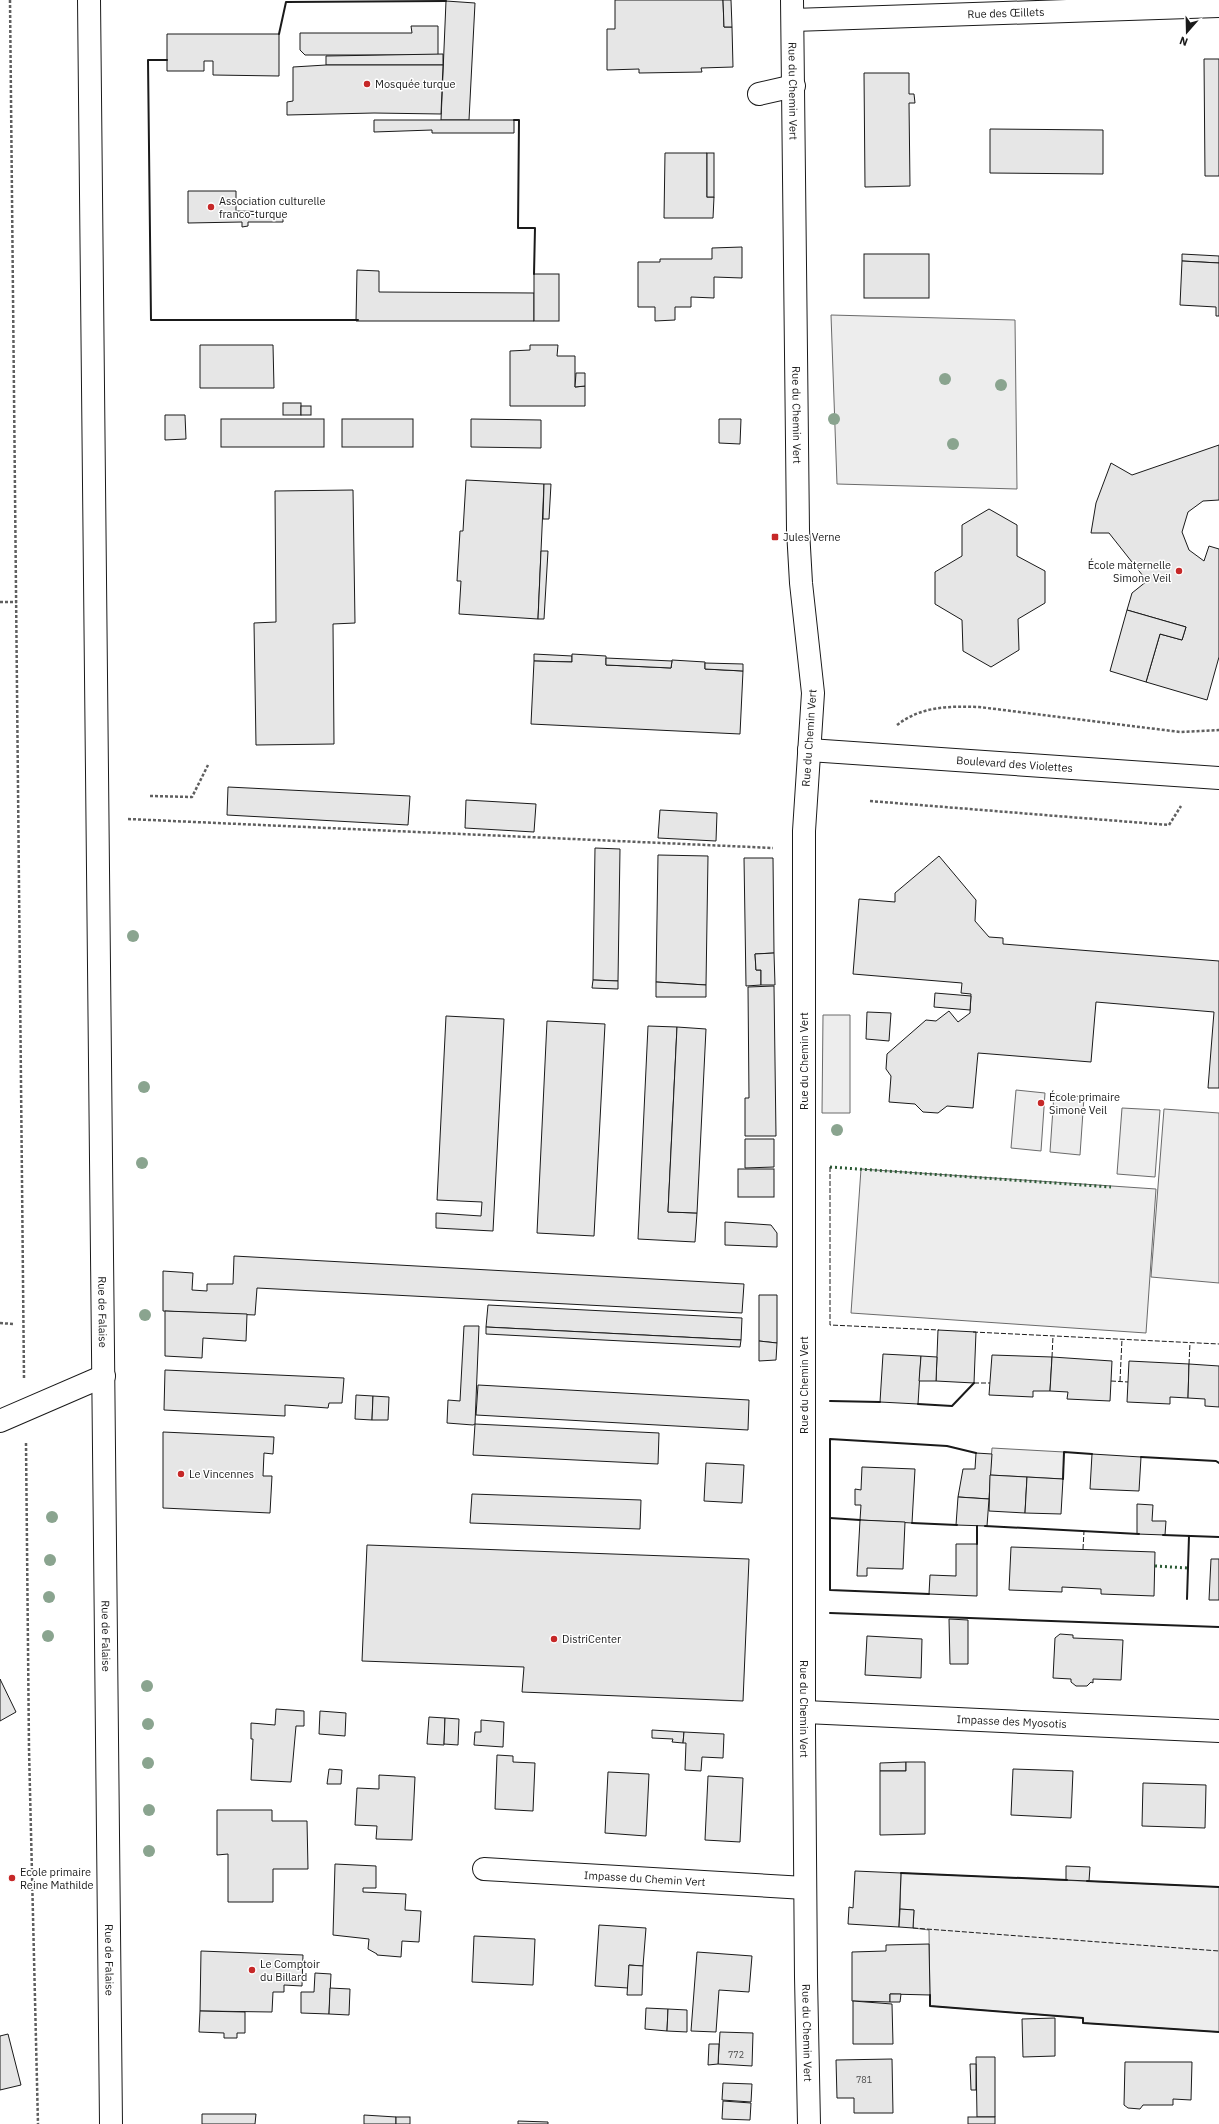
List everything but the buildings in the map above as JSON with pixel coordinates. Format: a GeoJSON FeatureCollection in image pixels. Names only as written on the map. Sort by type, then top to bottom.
{"type":"FeatureCollection","features":[{"type":"Feature","properties":{"kind":"street","name":"Rue de Falaise"},"geometry":{"type":"LineString","coordinates":[[89,0],[111,2124]]}},
{"type":"Feature","properties":{"kind":"street","name":"Rue des Œillets"},"geometry":{"type":"LineString","coordinates":[[793,10],[1219,6]]}},
{"type":"Feature","properties":{"kind":"street","name":"Rue du Chemin Vert"},"geometry":{"type":"LineString","coordinates":[[793,10],[798,530],[801,583],[813,693],[804,831],[804,1712],[809,2124]]}},
{"type":"Feature","properties":{"kind":"street"},"geometry":{"type":"LineString","coordinates":[[759,94],[794,86]]}},
{"type":"Feature","properties":{"kind":"street","name":"Boulevard des Violettes"},"geometry":{"type":"LineString","coordinates":[[809,750],[1219,778]]}},
{"type":"Feature","properties":{"kind":"street"},"geometry":{"type":"LineString","coordinates":[[0,1421],[104,1376]]}},
{"type":"Feature","properties":{"kind":"street","name":"Impasse des Myosotis"},"geometry":{"type":"LineString","coordinates":[[804,1712],[1219,1731]]}},
{"type":"Feature","properties":{"kind":"street","name":"Impasse du Chemin Vert"},"geometry":{"type":"LineString","coordinates":[[484,1869],[805,1888]]}},
{"type":"Feature","properties":{"kind":"path"},"geometry":{"type":"LineString","coordinates":[[10,0],[29,1749],[38,2124]]}},
{"type":"Feature","properties":{"kind":"path"},"geometry":{"type":"LineString","coordinates":[[0,602],[17,602]]}},
{"type":"Feature","properties":{"kind":"path"},"geometry":{"type":"LineString","coordinates":[[874,755],[891,730],[904,719],[921,712],[947,706],[979,707],[1180,732],[1219,730]]}},
{"type":"Feature","properties":{"kind":"path"},"geometry":{"type":"LineString","coordinates":[[150,796],[192,797],[208,765]]}},
{"type":"Feature","properties":{"kind":"path"},"geometry":{"type":"LineString","coordinates":[[870,801],[1169,825],[1183,802]]}},
{"type":"Feature","properties":{"kind":"path"},"geometry":{"type":"LineString","coordinates":[[98,818],[775,848]]}},
{"type":"Feature","properties":{"kind":"path"},"geometry":{"type":"LineString","coordinates":[[1,1323],[13,1324]]}},
{"type":"Feature","properties":{"kind":"shaded area"},"geometry":{"type":"Polygon","coordinates":[[[831,315],[1015,320],[1017,489],[837,484],[831,315]]]}},
{"type":"Feature","properties":{"kind":"shaded area"},"geometry":{"type":"Polygon","coordinates":[[[823,1015],[850,1015],[850,1113],[822,1113],[823,1015]]]}},
{"type":"Feature","properties":{"kind":"shaded area"},"geometry":{"type":"Polygon","coordinates":[[[1016,1090],[1045,1093],[1041,1151],[1011,1148],[1016,1090]]]}},
{"type":"Feature","properties":{"kind":"shaded area"},"geometry":{"type":"Polygon","coordinates":[[[1054,1094],[1084,1097],[1080,1155],[1050,1152],[1054,1094]]]}},
{"type":"Feature","properties":{"kind":"shaded area"},"geometry":{"type":"Polygon","coordinates":[[[1122,1108],[1160,1110],[1155,1177],[1117,1174],[1122,1108]]]}},
{"type":"Feature","properties":{"kind":"shaded area"},"geometry":{"type":"Polygon","coordinates":[[[1164,1109],[1219,1113],[1219,1283],[1151,1277],[1164,1109]]]}},
{"type":"Feature","properties":{"kind":"shaded area"},"geometry":{"type":"Polygon","coordinates":[[[861,1169],[1156,1189],[1146,1333],[851,1313],[861,1169]]]}},
{"type":"Feature","properties":{"kind":"shaded area"},"geometry":{"type":"Polygon","coordinates":[[[992,1448],[1064,1452],[1063,1479],[990,1475],[992,1448]]]}},
{"type":"Feature","properties":{"kind":"shaded area"},"geometry":{"type":"Polygon","coordinates":[[[901,1873],[1219,1887],[1219,2032],[1083,2023],[1083,2018],[930,2006],[929,1930],[913,1928],[914,1910],[900,1909],[901,1873]]]}},
{"type":"Feature","properties":{"kind":"hedge"},"geometry":{"type":"LineString","coordinates":[[830,1167],[1111,1187]]}},
{"type":"Feature","properties":{"kind":"hedge"},"geometry":{"type":"LineString","coordinates":[[1155,1566],[1188,1568]]}},
{"type":"Feature","properties":{"kind":"fence"},"geometry":{"type":"LineString","coordinates":[[830,1167],[830,1325],[939,1330]]}},
{"type":"Feature","properties":{"kind":"fence"},"geometry":{"type":"LineString","coordinates":[[973,1332],[1219,1344]]}},
{"type":"Feature","properties":{"kind":"fence"},"geometry":{"type":"LineString","coordinates":[[1052,1357],[1053,1336]]}},
{"type":"Feature","properties":{"kind":"fence"},"geometry":{"type":"LineString","coordinates":[[1120,1381],[1122,1339]]}},
{"type":"Feature","properties":{"kind":"fence"},"geometry":{"type":"LineString","coordinates":[[1189,1364],[1190,1343]]}},
{"type":"Feature","properties":{"kind":"fence"},"geometry":{"type":"LineString","coordinates":[[1111,1381],[1128,1382]]}},
{"type":"Feature","properties":{"kind":"fence"},"geometry":{"type":"LineString","coordinates":[[974,1383],[990,1383]]}},
{"type":"Feature","properties":{"kind":"fence"},"geometry":{"type":"LineString","coordinates":[[1083,1549],[1084,1531]]}},
{"type":"Feature","properties":{"kind":"fence"},"geometry":{"type":"LineString","coordinates":[[913,1928],[1219,1951]]}},
{"type":"Feature","properties":{"kind":"wall"},"geometry":{"type":"LineString","coordinates":[[279,34],[286,2],[446,1]]}},
{"type":"Feature","properties":{"kind":"wall"},"geometry":{"type":"LineString","coordinates":[[167,60],[148,60],[151,320],[358,320]]}},
{"type":"Feature","properties":{"kind":"wall"},"geometry":{"type":"LineString","coordinates":[[514,120],[519,120],[518,228],[535,228],[534,274]]}},
{"type":"Feature","properties":{"kind":"wall"},"geometry":{"type":"LineString","coordinates":[[918,1404],[952,1406],[974,1383]]}},
{"type":"Feature","properties":{"kind":"wall"},"geometry":{"type":"LineString","coordinates":[[830,1401],[880,1402]]}},
{"type":"Feature","properties":{"kind":"wall"},"geometry":{"type":"LineString","coordinates":[[929,1594],[830,1590],[830,1439],[947,1446],[976,1453]]}},
{"type":"Feature","properties":{"kind":"wall"},"geometry":{"type":"LineString","coordinates":[[1063,1479],[1064,1452],[1092,1454]]}},
{"type":"Feature","properties":{"kind":"wall"},"geometry":{"type":"LineString","coordinates":[[1141,1457],[1216,1461],[1219,1463]]}},
{"type":"Feature","properties":{"kind":"wall"},"geometry":{"type":"LineString","coordinates":[[830,1518],[860,1520]]}},
{"type":"Feature","properties":{"kind":"wall"},"geometry":{"type":"LineString","coordinates":[[912,1523],[957,1525]]}},
{"type":"Feature","properties":{"kind":"wall"},"geometry":{"type":"LineString","coordinates":[[977,1526],[977,1544]]}},
{"type":"Feature","properties":{"kind":"wall"},"geometry":{"type":"LineString","coordinates":[[985,1526],[1139,1534]]}},
{"type":"Feature","properties":{"kind":"wall"},"geometry":{"type":"LineString","coordinates":[[1163,1535],[1219,1537]]}},
{"type":"Feature","properties":{"kind":"wall"},"geometry":{"type":"LineString","coordinates":[[1187,1599],[1189,1536]]}},
{"type":"Feature","properties":{"kind":"wall"},"geometry":{"type":"LineString","coordinates":[[830,1613],[1219,1627]]}},
{"type":"Feature","properties":{"kind":"wall"},"geometry":{"type":"LineString","coordinates":[[901,1873],[1067,1880]]}},
{"type":"Feature","properties":{"kind":"wall"},"geometry":{"type":"LineString","coordinates":[[1087,1881],[1219,1887]]}},
{"type":"Feature","properties":{"kind":"wall"},"geometry":{"type":"LineString","coordinates":[[930,1995],[930,2006],[1083,2018],[1083,2023],[1219,2032]]}},
{"type":"Feature","properties":{"kind":"place","name":"Mosquée turque"},"geometry":{"type":"Point","coordinates":[367,84]}},
{"type":"Feature","properties":{"kind":"place","name":"Association culturelle franco-turque"},"geometry":{"type":"Point","coordinates":[211,207]}},
{"type":"Feature","properties":{"kind":"place","name":"Jules Verne"},"geometry":{"type":"Point","coordinates":[775,537]}},
{"type":"Feature","properties":{"kind":"place","name":"École maternelle Simone Veil"},"geometry":{"type":"Point","coordinates":[1179,571]}},
{"type":"Feature","properties":{"kind":"place","name":"École primaire Simone Veil"},"geometry":{"type":"Point","coordinates":[1041,1103]}},
{"type":"Feature","properties":{"kind":"place","name":"Le Vincennes"},"geometry":{"type":"Point","coordinates":[181,1474]}},
{"type":"Feature","properties":{"kind":"place","name":"DistriCenter"},"geometry":{"type":"Point","coordinates":[554,1639]}},
{"type":"Feature","properties":{"kind":"place","name":"Ecole primaire Reine Mathilde"},"geometry":{"type":"Point","coordinates":[12,1878]}},
{"type":"Feature","properties":{"kind":"place","name":"Le Comptoir du Billard"},"geometry":{"type":"Point","coordinates":[252,1970]}}]}
